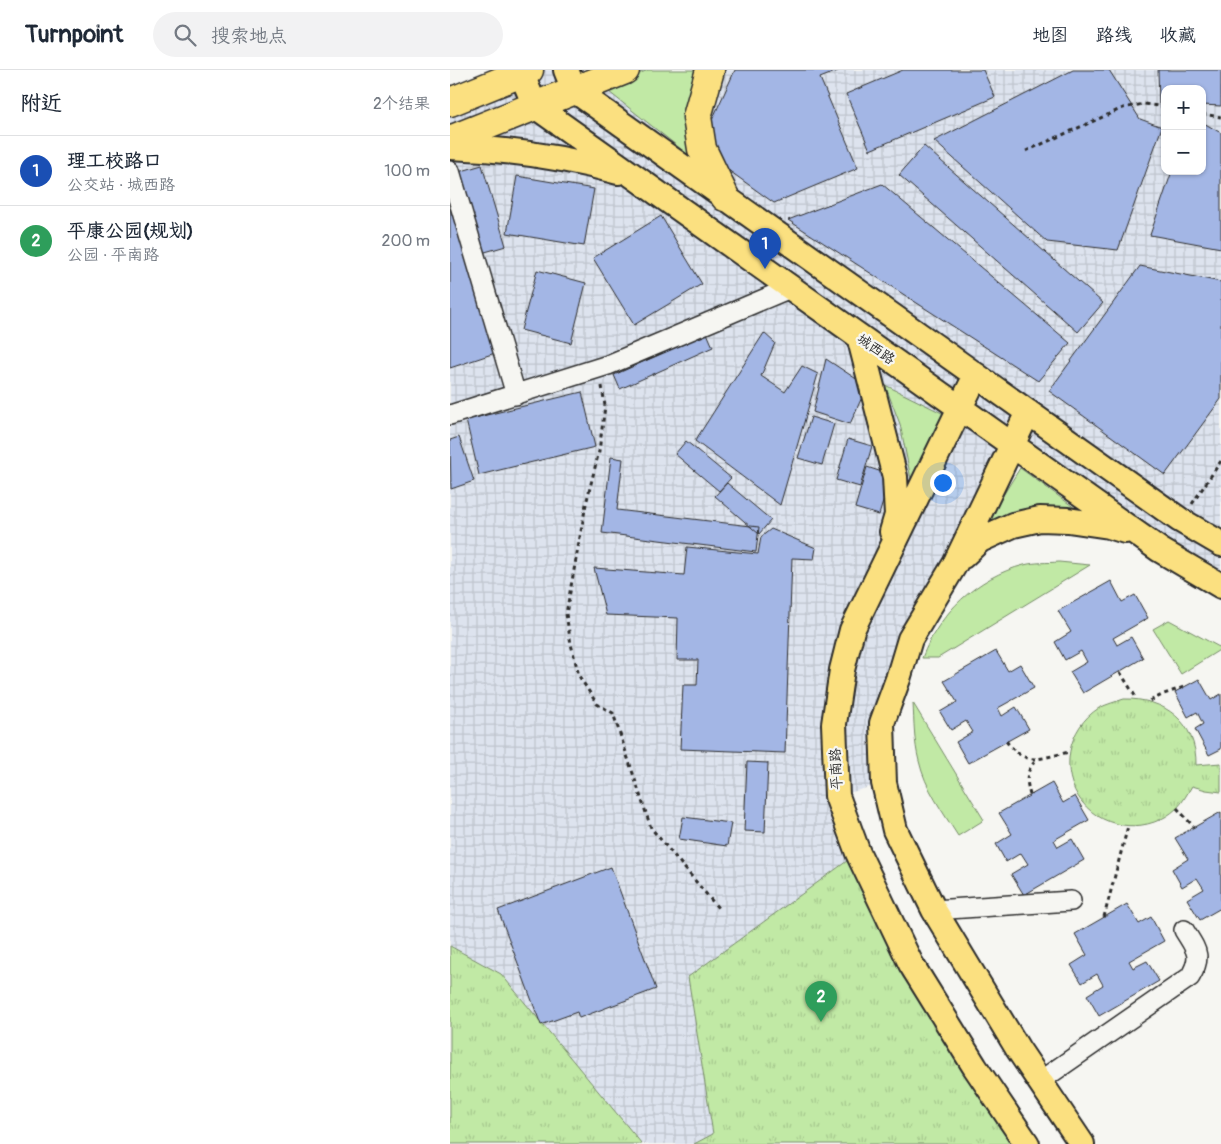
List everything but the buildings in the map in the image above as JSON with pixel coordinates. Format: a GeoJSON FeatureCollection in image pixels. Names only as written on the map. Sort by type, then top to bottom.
{"type":"FeatureCollection","features":[{"type":"Feature","properties":{"kind":"highway"},"geometry":{"type":"LineString","coordinates":[[455,100],[480,70]]}},
{"type":"Feature","properties":{"kind":"highway"},"geometry":{"type":"LineString","coordinates":[[450,140],[535,106],[570,80],[625,70]]}},
{"type":"Feature","properties":{"kind":"highway"},"geometry":{"type":"LineString","coordinates":[[710,70],[697,117],[702,150],[725,197]]}},
{"type":"Feature","properties":{"kind":"highway"},"geometry":{"type":"LineString","coordinates":[[455,100],[524,71]]}},
{"type":"Feature","properties":{"kind":"main road"},"geometry":{"type":"LineString","coordinates":[[524,71],[535,106]]}},
{"type":"Feature","properties":{"kind":"main road"},"geometry":{"type":"LineString","coordinates":[[570,80],[725,197],[1180,520],[1221,544]]}},
{"type":"Feature","properties":{"kind":"main road","name":"城西路"},"geometry":{"type":"LineString","coordinates":[[535,106],[1137,534],[1221,586]]}},
{"type":"Feature","properties":{"kind":"main road"},"geometry":{"type":"LineString","coordinates":[[450,147],[536,154],[576,161],[632,176]]}},
{"type":"Feature","properties":{"kind":"main road"},"geometry":{"type":"LineString","coordinates":[[859,336],[895,477],[897,515],[878,576]]}},
{"type":"Feature","properties":{"kind":"main road","name":"平南路"},"geometry":{"type":"LineString","coordinates":[[976,375],[852,630],[842,670],[834,724],[837,796],[858,853],[911,964],[975,1067],[1027,1144]]}},
{"type":"Feature","properties":{"kind":"main road"},"geometry":{"type":"LineString","coordinates":[[1028,412],[954,564],[910,639],[882,723],[884,783],[895,830],[934,910],[1018,1049],[1082,1144]]}},
{"type":"Feature","properties":{"kind":"main road"},"geometry":{"type":"LineString","coordinates":[[954,564],[980,540],[1013,525],[1040,519],[1068,520],[1109,526],[1137,534]]}},
{"type":"Feature","properties":{"kind":"lane"},"geometry":{"type":"LineString","coordinates":[[450,171],[516,395]]}},
{"type":"Feature","properties":{"kind":"lane"},"geometry":{"type":"LineString","coordinates":[[450,415],[598,368],[790,288]]}},
{"type":"Feature","properties":{"kind":"lane"},"geometry":{"type":"LineString","coordinates":[[934,910],[1071,901]]}},
{"type":"Feature","properties":{"kind":"lane"},"geometry":{"type":"LineString","coordinates":[[1040,1081],[1190,977],[1197,966],[1197,952],[1184,930]]}},
{"type":"Feature","properties":{"kind":"path"},"geometry":{"type":"LineString","coordinates":[[1026,151],[1123,108],[1144,104],[1161,106]]}},
{"type":"Feature","properties":{"kind":"path"},"geometry":{"type":"LineString","coordinates":[[1206,115],[1221,117]]}},
{"type":"Feature","properties":{"kind":"path"},"geometry":{"type":"LineString","coordinates":[[598,368],[606,406],[599,451],[586,504],[566,614],[571,644],[579,676],[597,704],[613,713],[651,828],[718,908]]}},
{"type":"Feature","properties":{"kind":"path"},"geometry":{"type":"LineString","coordinates":[[1120,672],[1137,699]]}},
{"type":"Feature","properties":{"kind":"path"},"geometry":{"type":"LineString","coordinates":[[1150,701],[1184,687]]}},
{"type":"Feature","properties":{"kind":"path"},"geometry":{"type":"LineString","coordinates":[[1006,741],[1021,757],[1037,759],[1070,752]]}},
{"type":"Feature","properties":{"kind":"path"},"geometry":{"type":"LineString","coordinates":[[1030,795],[1026,781],[1029,768],[1037,759]]}},
{"type":"Feature","properties":{"kind":"path"},"geometry":{"type":"LineString","coordinates":[[1177,808],[1194,827]]}},
{"type":"Feature","properties":{"kind":"path"},"geometry":{"type":"LineString","coordinates":[[1104,917],[1128,826]]}},
{"type":"Feature","properties":{"kind":"shaded area"},"geometry":{"type":"Polygon","coordinates":[[[529,70],[1221,70],[1221,586],[1012,445],[898,679],[884,783],[838,796],[858,853],[688,977],[713,1134],[694,1144],[642,1144],[501,974],[450,946],[450,102],[529,70]]]}},
{"type":"Feature","properties":{"kind":"green space"},"geometry":{"type":"Polygon","coordinates":[[[648,70],[699,70],[696,161],[604,88],[648,70]]]}},
{"type":"Feature","properties":{"kind":"green space"},"geometry":{"type":"Polygon","coordinates":[[[885,385],[946,415],[911,479],[900,424],[885,385]]]}},
{"type":"Feature","properties":{"kind":"green space"},"geometry":{"type":"Polygon","coordinates":[[[1020,468],[1079,511],[982,529],[1020,468]]]}},
{"type":"Feature","properties":{"kind":"green space"},"geometry":{"type":"Polygon","coordinates":[[[1059,562],[1090,565],[938,658],[922,658],[938,626],[962,599],[976,588],[991,578],[1024,565],[1059,562]]]}},
{"type":"Feature","properties":{"kind":"green space"},"geometry":{"type":"Polygon","coordinates":[[[1169,620],[1221,649],[1181,674],[1153,629],[1169,620]]]}},
{"type":"Feature","properties":{"kind":"green space"},"geometry":{"type":"Polygon","coordinates":[[[1124,699],[1152,703],[1165,708],[1175,716],[1191,736],[1195,750],[1196,765],[1221,763],[1221,792],[1192,786],[1177,808],[1154,822],[1141,825],[1128,826],[1115,823],[1103,819],[1092,812],[1082,802],[1070,778],[1070,752],[1073,739],[1088,717],[1099,708],[1124,699]]]}},
{"type":"Feature","properties":{"kind":"green space"},"geometry":{"type":"Polygon","coordinates":[[[913,703],[984,820],[958,836],[935,800],[922,771],[914,732],[913,703]]]}},
{"type":"Feature","properties":{"kind":"green space"},"geometry":{"type":"Polygon","coordinates":[[[858,853],[1027,1144],[694,1144],[713,1134],[688,977],[858,853]]]}},
{"type":"Feature","properties":{"kind":"green space"},"geometry":{"type":"Polygon","coordinates":[[[450,946],[501,974],[642,1144],[450,1144],[450,946]]]}},
{"type":"Feature","properties":{"kind":"place","name":"理工校路口"},"geometry":{"type":"Point","coordinates":[765,269]}},
{"type":"Feature","properties":{"kind":"place","name":"平康公园(规划)"},"geometry":{"type":"Point","coordinates":[821,1022]}}]}
